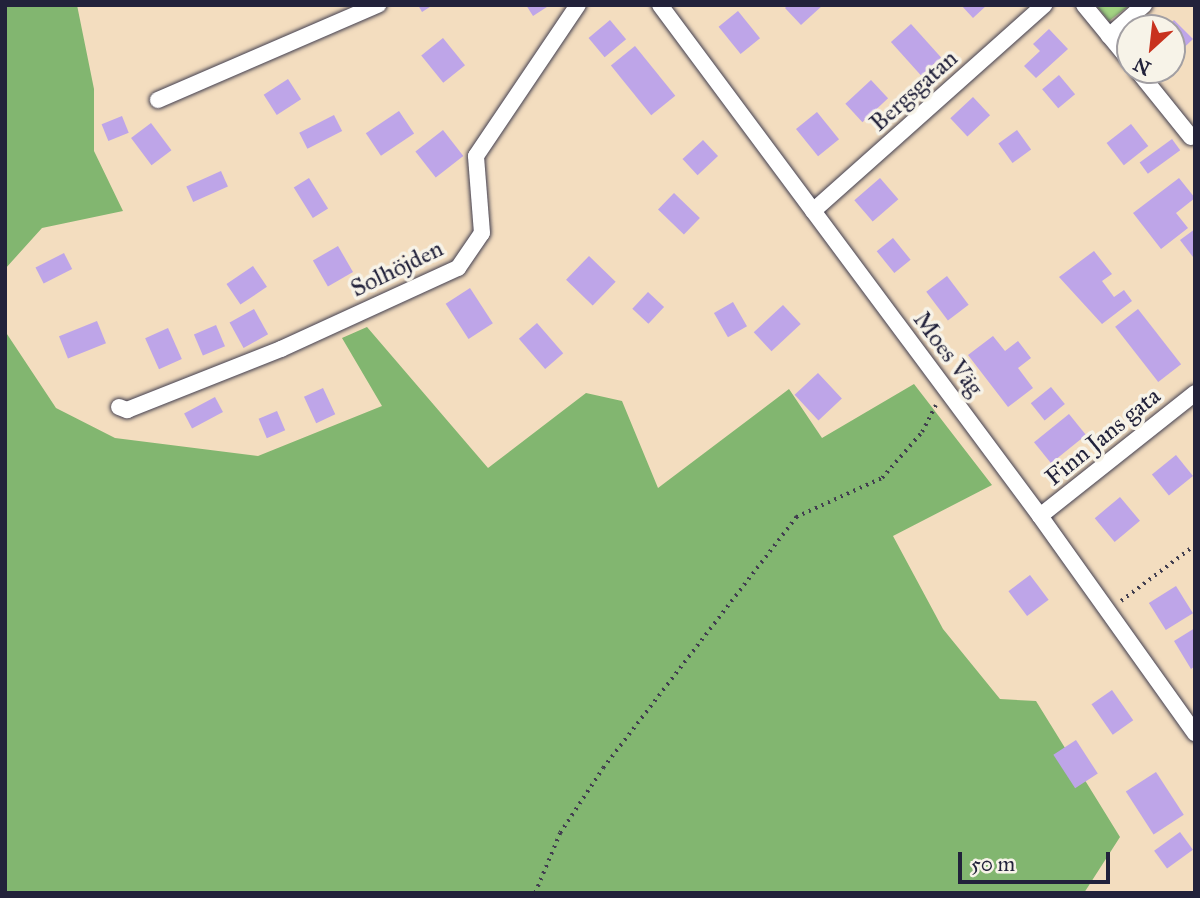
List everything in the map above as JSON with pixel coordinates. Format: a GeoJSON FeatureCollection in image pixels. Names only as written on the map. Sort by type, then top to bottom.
{"type":"FeatureCollection","features":[{"type":"Feature","properties":{"kind":"street"},"geometry":{"type":"LineString","coordinates":[[158,100],[378,5]]}},
{"type":"Feature","properties":{"kind":"street","name":"Solhöjden"},"geometry":{"type":"LineString","coordinates":[[119,407],[127,410],[281,349],[458,268],[482,233],[476,156],[578,5]]}},
{"type":"Feature","properties":{"kind":"street","name":"Moes Väg"},"geometry":{"type":"LineString","coordinates":[[660,5],[1040,516],[1195,733]]}},
{"type":"Feature","properties":{"kind":"street","name":"Bergsgatan"},"geometry":{"type":"LineString","coordinates":[[813,211],[1044,5]]}},
{"type":"Feature","properties":{"kind":"street"},"geometry":{"type":"LineString","coordinates":[[1084,5],[1116,44]]}},
{"type":"Feature","properties":{"kind":"street"},"geometry":{"type":"LineString","coordinates":[[1109,36],[1144,5]]}},
{"type":"Feature","properties":{"kind":"street"},"geometry":{"type":"LineString","coordinates":[[1148,84],[1191,137]]}},
{"type":"Feature","properties":{"kind":"street","name":"Finn Jans gata"},"geometry":{"type":"LineString","coordinates":[[1040,516],[1195,393]]}},
{"type":"Feature","properties":{"kind":"path"},"geometry":{"type":"LineString","coordinates":[[535,893],[560,833],[603,768],[796,517],[882,478],[922,432],[945,388]]}},
{"type":"Feature","properties":{"kind":"path"},"geometry":{"type":"LineString","coordinates":[[1108,611],[1195,545]]}},
{"type":"Feature","properties":{"kind":"green space"},"geometry":{"type":"Polygon","coordinates":[[[5,5],[77,5],[94,89],[94,151],[123,211],[42,228],[5,269],[5,5]]]}},
{"type":"Feature","properties":{"kind":"green space"},"geometry":{"type":"Polygon","coordinates":[[[1096,5],[1130,5],[1116,14],[1109,21],[1096,5]]]}},
{"type":"Feature","properties":{"kind":"green space"},"geometry":{"type":"Polygon","coordinates":[[[367,327],[488,468],[586,393],[622,401],[658,488],[789,389],[822,438],[914,384],[992,485],[893,536],[943,629],[1000,699],[1036,701],[1120,837],[1084,893],[5,893],[5,331],[56,408],[115,438],[258,456],[382,406],[342,338],[367,327]]]}},
{"type":"Feature","properties":{"kind":"building"},"geometry":{"type":"Polygon","coordinates":[[[418,5],[433,5],[422,12],[418,5]]]}},
{"type":"Feature","properties":{"kind":"building"},"geometry":{"type":"Polygon","coordinates":[[[526,5],[550,5],[533,16],[526,5]]]}},
{"type":"Feature","properties":{"kind":"building"},"geometry":{"type":"Polygon","coordinates":[[[788,5],[823,5],[801,25],[785,8],[788,5]]]}},
{"type":"Feature","properties":{"kind":"building"},"geometry":{"type":"Polygon","coordinates":[[[961,5],[987,5],[973,18],[961,5]]]}},
{"type":"Feature","properties":{"kind":"building"},"geometry":{"type":"Polygon","coordinates":[[[738,11],[760,38],[741,54],[719,27],[738,11]]]}},
{"type":"Feature","properties":{"kind":"building"},"geometry":{"type":"Polygon","coordinates":[[[610,20],[626,39],[605,57],[589,38],[610,20]]]}},
{"type":"Feature","properties":{"kind":"building"},"geometry":{"type":"Polygon","coordinates":[[[911,24],[941,57],[921,76],[891,42],[911,24]]]}},
{"type":"Feature","properties":{"kind":"building"},"geometry":{"type":"Polygon","coordinates":[[[1049,29],[1068,49],[1036,78],[1024,66],[1040,51],[1033,44],[1049,29]]]}},
{"type":"Feature","properties":{"kind":"building"},"geometry":{"type":"Polygon","coordinates":[[[1186,32],[1193,39],[1186,46],[1186,32]]]}},
{"type":"Feature","properties":{"kind":"building"},"geometry":{"type":"Polygon","coordinates":[[[443,38],[465,65],[443,83],[421,56],[443,38]]]}},
{"type":"Feature","properties":{"kind":"building"},"geometry":{"type":"Polygon","coordinates":[[[635,46],[675,96],[651,115],[611,66],[635,46]]]}},
{"type":"Feature","properties":{"kind":"building"},"geometry":{"type":"Polygon","coordinates":[[[1059,75],[1075,94],[1058,108],[1042,89],[1059,75]]]}},
{"type":"Feature","properties":{"kind":"building"},"geometry":{"type":"Polygon","coordinates":[[[288,79],[301,99],[277,115],[264,95],[288,79]]]}},
{"type":"Feature","properties":{"kind":"building"},"geometry":{"type":"Polygon","coordinates":[[[871,80],[888,98],[862,122],[845,104],[871,80]]]}},
{"type":"Feature","properties":{"kind":"building"},"geometry":{"type":"Polygon","coordinates":[[[973,97],[990,115],[967,136],[950,118],[973,97]]]}},
{"type":"Feature","properties":{"kind":"building"},"geometry":{"type":"Polygon","coordinates":[[[399,111],[414,133],[381,156],[366,133],[399,111]]]}},
{"type":"Feature","properties":{"kind":"building"},"geometry":{"type":"Polygon","coordinates":[[[817,112],[839,139],[818,156],[796,129],[817,112]]]}},
{"type":"Feature","properties":{"kind":"building"},"geometry":{"type":"Polygon","coordinates":[[[334,115],[342,131],[307,149],[299,133],[334,115]]]}},
{"type":"Feature","properties":{"kind":"building"},"geometry":{"type":"Polygon","coordinates":[[[122,116],[129,133],[108,141],[102,124],[122,116]]]}},
{"type":"Feature","properties":{"kind":"building"},"geometry":{"type":"Polygon","coordinates":[[[151,123],[171,150],[151,165],[131,138],[151,123]]]}},
{"type":"Feature","properties":{"kind":"building"},"geometry":{"type":"Polygon","coordinates":[[[1131,124],[1148,146],[1124,165],[1107,143],[1131,124]]]}},
{"type":"Feature","properties":{"kind":"building"},"geometry":{"type":"Polygon","coordinates":[[[443,130],[463,156],[436,178],[415,152],[443,130]]]}},
{"type":"Feature","properties":{"kind":"building"},"geometry":{"type":"Polygon","coordinates":[[[1017,130],[1031,149],[1012,163],[998,144],[1017,130]]]}},
{"type":"Feature","properties":{"kind":"building"},"geometry":{"type":"Polygon","coordinates":[[[1172,139],[1180,150],[1148,174],[1140,163],[1172,139]]]}},
{"type":"Feature","properties":{"kind":"building"},"geometry":{"type":"Polygon","coordinates":[[[703,140],[718,156],[698,175],[683,159],[703,140]]]}},
{"type":"Feature","properties":{"kind":"building"},"geometry":{"type":"Polygon","coordinates":[[[221,171],[228,187],[193,202],[186,186],[221,171]]]}},
{"type":"Feature","properties":{"kind":"building"},"geometry":{"type":"Polygon","coordinates":[[[309,178],[328,209],[313,218],[294,188],[309,178]]]}},
{"type":"Feature","properties":{"kind":"building"},"geometry":{"type":"Polygon","coordinates":[[[880,178],[898,199],[873,221],[854,200],[880,178]]]}},
{"type":"Feature","properties":{"kind":"building"},"geometry":{"type":"Polygon","coordinates":[[[1179,178],[1195,198],[1176,213],[1188,228],[1161,249],[1133,213],[1179,178]]]}},
{"type":"Feature","properties":{"kind":"building"},"geometry":{"type":"Polygon","coordinates":[[[674,193],[700,218],[684,235],[658,210],[674,193]]]}},
{"type":"Feature","properties":{"kind":"building"},"geometry":{"type":"Polygon","coordinates":[[[1195,229],[1195,255],[1193,257],[1180,240],[1195,229]]]}},
{"type":"Feature","properties":{"kind":"building"},"geometry":{"type":"Polygon","coordinates":[[[893,238],[911,260],[894,273],[877,251],[893,238]]]}},
{"type":"Feature","properties":{"kind":"building"},"geometry":{"type":"Polygon","coordinates":[[[338,246],[353,272],[328,286],[313,260],[338,246]]]}},
{"type":"Feature","properties":{"kind":"building"},"geometry":{"type":"Polygon","coordinates":[[[1094,251],[1112,274],[1102,281],[1114,297],[1124,290],[1132,301],[1102,324],[1059,277],[1094,251]]]}},
{"type":"Feature","properties":{"kind":"building"},"geometry":{"type":"Polygon","coordinates":[[[64,253],[72,269],[44,284],[35,268],[64,253]]]}},
{"type":"Feature","properties":{"kind":"building"},"geometry":{"type":"Polygon","coordinates":[[[589,256],[616,282],[593,305],[566,280],[589,256]]]}},
{"type":"Feature","properties":{"kind":"building"},"geometry":{"type":"Polygon","coordinates":[[[253,266],[267,287],[240,305],[226,284],[253,266]]]}},
{"type":"Feature","properties":{"kind":"building"},"geometry":{"type":"Polygon","coordinates":[[[947,276],[969,305],[948,320],[926,292],[947,276]]]}},
{"type":"Feature","properties":{"kind":"building"},"geometry":{"type":"Polygon","coordinates":[[[470,288],[493,323],[469,339],[446,304],[470,288]]]}},
{"type":"Feature","properties":{"kind":"building"},"geometry":{"type":"Polygon","coordinates":[[[648,292],[664,307],[648,324],[632,309],[648,292]]]}},
{"type":"Feature","properties":{"kind":"building"},"geometry":{"type":"Polygon","coordinates":[[[733,302],[747,326],[728,337],[714,313],[733,302]]]}},
{"type":"Feature","properties":{"kind":"building"},"geometry":{"type":"Polygon","coordinates":[[[783,305],[801,324],[771,351],[754,332],[783,305]]]}},
{"type":"Feature","properties":{"kind":"building"},"geometry":{"type":"Polygon","coordinates":[[[254,309],[268,334],[244,348],[230,323],[254,309]]]}},
{"type":"Feature","properties":{"kind":"building"},"geometry":{"type":"Polygon","coordinates":[[[1138,309],[1181,364],[1158,382],[1115,327],[1138,309]]]}},
{"type":"Feature","properties":{"kind":"building"},"geometry":{"type":"Polygon","coordinates":[[[97,321],[106,343],[68,359],[59,336],[97,321]]]}},
{"type":"Feature","properties":{"kind":"building"},"geometry":{"type":"Polygon","coordinates":[[[537,323],[563,353],[545,369],[519,339],[537,323]]]}},
{"type":"Feature","properties":{"kind":"building"},"geometry":{"type":"Polygon","coordinates":[[[216,325],[225,346],[203,356],[194,334],[216,325]]]}},
{"type":"Feature","properties":{"kind":"building"},"geometry":{"type":"Polygon","coordinates":[[[168,328],[182,359],[159,369],[145,338],[168,328]]]}},
{"type":"Feature","properties":{"kind":"building"},"geometry":{"type":"Polygon","coordinates":[[[993,336],[1005,351],[1018,341],[1031,358],[1018,368],[1033,388],[1008,407],[968,355],[993,336]]]}},
{"type":"Feature","properties":{"kind":"building"},"geometry":{"type":"Polygon","coordinates":[[[818,373],[842,399],[818,420],[795,395],[818,373]]]}},
{"type":"Feature","properties":{"kind":"building"},"geometry":{"type":"Polygon","coordinates":[[[1051,387],[1065,404],[1045,420],[1031,403],[1051,387]]]}},
{"type":"Feature","properties":{"kind":"building"},"geometry":{"type":"Polygon","coordinates":[[[323,388],[335,414],[316,423],[304,397],[323,388]]]}},
{"type":"Feature","properties":{"kind":"building"},"geometry":{"type":"Polygon","coordinates":[[[215,397],[223,412],[192,428],[184,413],[215,397]]]}},
{"type":"Feature","properties":{"kind":"building"},"geometry":{"type":"Polygon","coordinates":[[[277,411],[285,430],[267,438],[259,419],[277,411]]]}},
{"type":"Feature","properties":{"kind":"building"},"geometry":{"type":"Polygon","coordinates":[[[1069,414],[1086,435],[1051,463],[1034,442],[1069,414]]]}},
{"type":"Feature","properties":{"kind":"building"},"geometry":{"type":"Polygon","coordinates":[[[1176,455],[1193,476],[1169,495],[1152,475],[1176,455]]]}},
{"type":"Feature","properties":{"kind":"building"},"geometry":{"type":"Polygon","coordinates":[[[1120,497],[1140,521],[1115,542],[1095,518],[1120,497]]]}},
{"type":"Feature","properties":{"kind":"building"},"geometry":{"type":"Polygon","coordinates":[[[1030,575],[1049,600],[1027,616],[1008,591],[1030,575]]]}},
{"type":"Feature","properties":{"kind":"building"},"geometry":{"type":"Polygon","coordinates":[[[1176,586],[1193,613],[1166,630],[1149,603],[1176,586]]]}},
{"type":"Feature","properties":{"kind":"building"},"geometry":{"type":"Polygon","coordinates":[[[1195,628],[1195,666],[1191,669],[1174,641],[1195,628]]]}},
{"type":"Feature","properties":{"kind":"building"},"geometry":{"type":"Polygon","coordinates":[[[1112,690],[1133,720],[1113,735],[1092,704],[1112,690]]]}},
{"type":"Feature","properties":{"kind":"building"},"geometry":{"type":"Polygon","coordinates":[[[1076,740],[1098,774],[1075,788],[1053,755],[1076,740]]]}},
{"type":"Feature","properties":{"kind":"building"},"geometry":{"type":"Polygon","coordinates":[[[1156,772],[1184,815],[1154,834],[1126,792],[1156,772]]]}},
{"type":"Feature","properties":{"kind":"building"},"geometry":{"type":"Polygon","coordinates":[[[1180,832],[1193,850],[1167,869],[1154,851],[1180,832]]]}}]}
